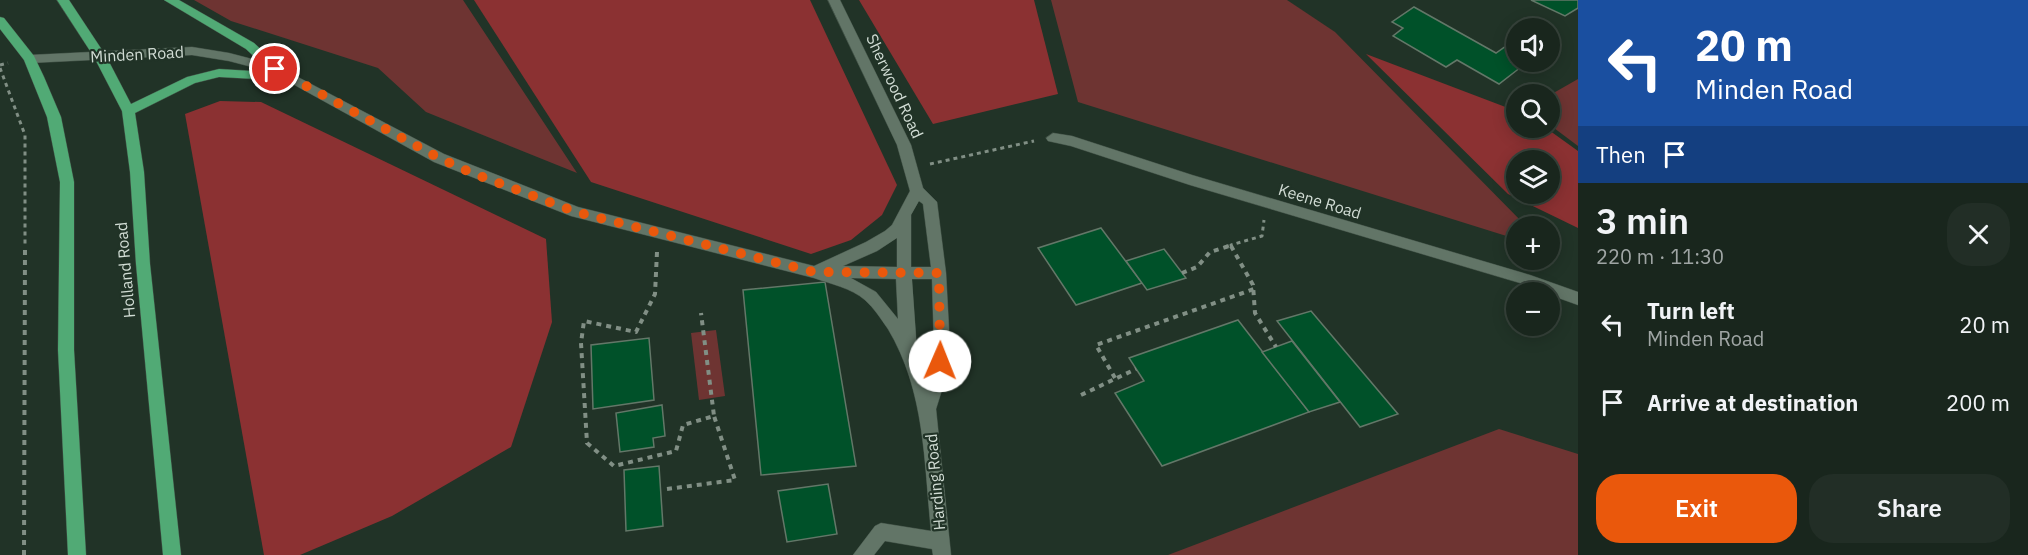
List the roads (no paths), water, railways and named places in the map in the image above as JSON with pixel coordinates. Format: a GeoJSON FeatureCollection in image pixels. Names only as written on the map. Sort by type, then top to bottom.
{"type":"FeatureCollection","features":[{"type":"Feature","properties":{"kind":"main road","name":"Holland Road"},"geometry":{"type":"LineString","coordinates":[[63,0],[100,56],[128,111],[137,172],[143,264],[172,555]]}},
{"type":"Feature","properties":{"kind":"main road"},"geometry":{"type":"LineString","coordinates":[[171,0],[250,46],[275,69]]}},
{"type":"Feature","properties":{"kind":"main road"},"geometry":{"type":"LineString","coordinates":[[0,21],[30,59],[54,117],[67,182],[66,350],[77,555]]}},
{"type":"Feature","properties":{"kind":"main road"},"geometry":{"type":"LineString","coordinates":[[128,111],[191,80],[219,73],[290,77]]}},
{"type":"Feature","properties":{"kind":"street","name":"Sherwood Road"},"geometry":{"type":"LineString","coordinates":[[834,0],[904,145],[916,191],[930,202],[939,273]]}},
{"type":"Feature","properties":{"kind":"street","name":"Minden Road"},"geometry":{"type":"LineString","coordinates":[[30,59],[192,51],[229,57],[275,69],[439,158],[472,173],[576,212],[814,272],[869,295],[883,311],[909,351]]}},
{"type":"Feature","properties":{"kind":"street","name":"Keene Road"},"geometry":{"type":"LineString","coordinates":[[1053,138],[1072,141],[1261,202],[1578,298]]}},
{"type":"Feature","properties":{"kind":"street"},"geometry":{"type":"LineString","coordinates":[[814,272],[861,252],[896,229],[916,191]]}},
{"type":"Feature","properties":{"kind":"street"},"geometry":{"type":"LineString","coordinates":[[903,214],[903,273]]}},
{"type":"Feature","properties":{"kind":"street","name":"Minden Road"},"geometry":{"type":"LineString","coordinates":[[814,272],[939,273]]}},
{"type":"Feature","properties":{"kind":"street","name":"Harding Road"},"geometry":{"type":"LineString","coordinates":[[903,273],[909,351],[928,409],[941,548]]}},
{"type":"Feature","properties":{"kind":"street","name":"Harding Road"},"geometry":{"type":"LineString","coordinates":[[928,409],[939,374],[942,348],[939,273]]}},
{"type":"Feature","properties":{"kind":"street"},"geometry":{"type":"LineString","coordinates":[[862,555],[881,532],[941,548]]}}]}
